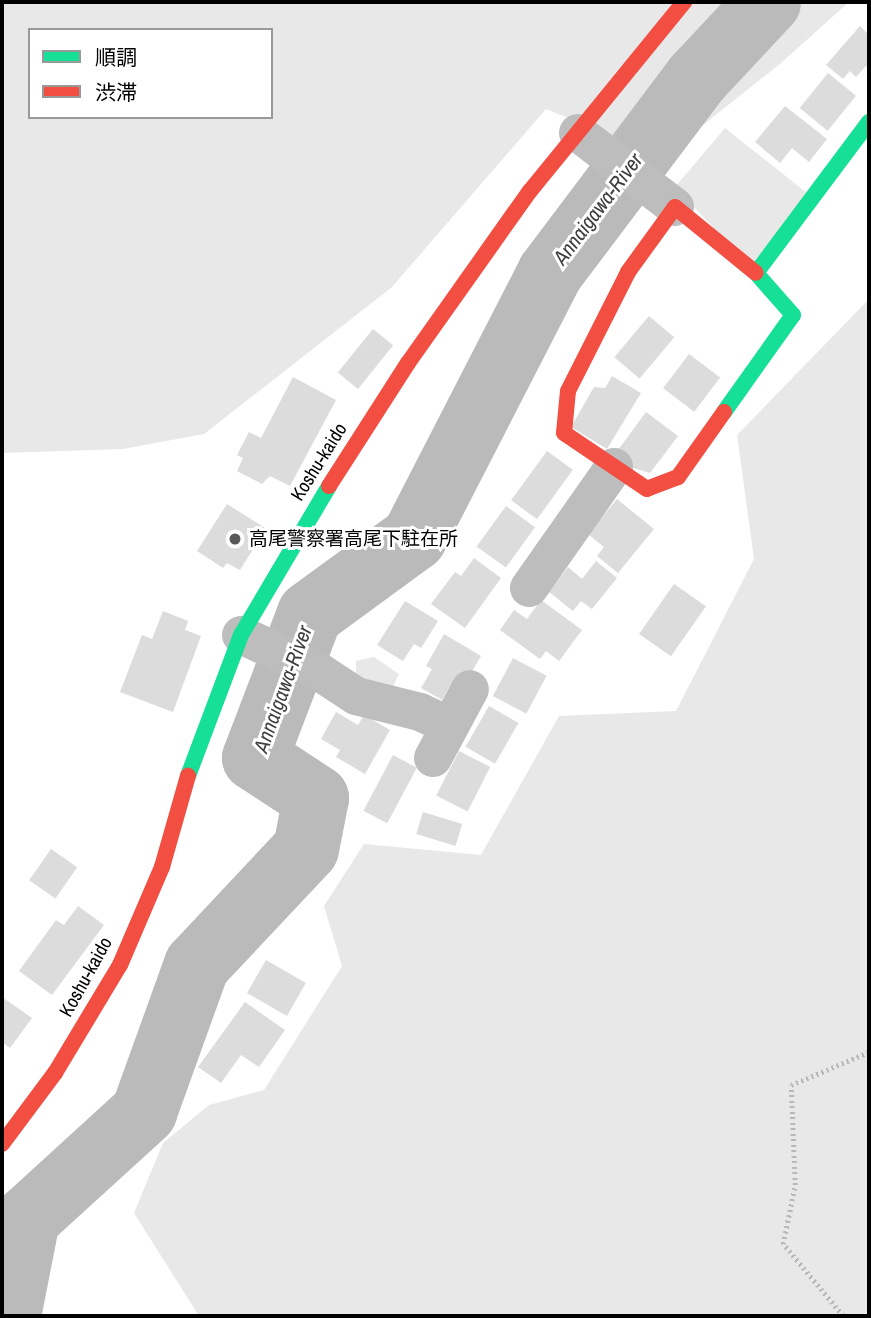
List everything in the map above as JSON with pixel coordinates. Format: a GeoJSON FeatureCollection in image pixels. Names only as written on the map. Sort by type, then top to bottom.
{"type":"FeatureCollection","features":[{"type":"Feature","properties":{"kind":"main road","name":"Koshu-kaido"},"geometry":{"type":"LineString","coordinates":[[2,1144],[55,1073],[120,965],[162,867],[189,774],[258,642],[317,502],[408,363],[530,191],[592,142],[684,2]]}},
{"type":"Feature","properties":{"kind":"main road"},"geometry":{"type":"LineString","coordinates":[[757,273],[869,122]]}},
{"type":"Feature","properties":{"kind":"main road"},"geometry":{"type":"LineString","coordinates":[[665,198],[757,273],[793,315],[678,477],[647,489],[564,433],[568,391],[665,198]]}},
{"type":"Feature","properties":{"kind":"street"},"geometry":{"type":"LineString","coordinates":[[592,142],[665,198]]}},
{"type":"Feature","properties":{"kind":"street"},"geometry":{"type":"LineString","coordinates":[[529,588],[614,467]]}},
{"type":"Feature","properties":{"kind":"street"},"geometry":{"type":"LineString","coordinates":[[258,642],[318,671],[356,696],[420,712],[441,742],[470,689]]}},
{"type":"Feature","properties":{"kind":"path"},"geometry":{"type":"LineString","coordinates":[[842,1316],[783,1244],[795,1185],[791,1085],[869,1052]]}},
{"type":"Feature","properties":{"kind":"shaded area"},"geometry":{"type":"Polygon","coordinates":[[[2,2],[849,2],[781,63],[663,157],[546,109],[392,287],[204,434],[123,449],[2,453],[2,2]]]}},
{"type":"Feature","properties":{"kind":"shaded area"},"geometry":{"type":"Polygon","coordinates":[[[725,128],[812,197],[756,273],[675,187],[725,128]]]}},
{"type":"Feature","properties":{"kind":"shaded area"},"geometry":{"type":"Polygon","coordinates":[[[869,299],[869,1316],[199,1316],[134,1213],[163,1143],[209,1105],[264,1090],[342,966],[324,906],[364,844],[481,855],[559,716],[676,711],[754,559],[737,435],[869,299]]]}},
{"type":"Feature","properties":{"kind":"shaded area"},"geometry":{"type":"Polygon","coordinates":[[[374,657],[399,674],[385,704],[356,696],[356,661],[374,657]]]}},
{"type":"Feature","properties":{"kind":"building"},"geometry":{"type":"Polygon","coordinates":[[[860,26],[869,35],[869,69],[866,66],[856,77],[850,71],[843,79],[826,65],[860,26]]]}},
{"type":"Feature","properties":{"kind":"building"},"geometry":{"type":"Polygon","coordinates":[[[828,73],[856,96],[828,131],[800,108],[828,73]]]}},
{"type":"Feature","properties":{"kind":"building"},"geometry":{"type":"Polygon","coordinates":[[[785,106],[827,139],[809,162],[792,148],[780,163],[755,142],[785,106]]]}},
{"type":"Feature","properties":{"kind":"building"},"geometry":{"type":"Polygon","coordinates":[[[649,316],[674,337],[640,379],[614,357],[649,316]]]}},
{"type":"Feature","properties":{"kind":"building"},"geometry":{"type":"Polygon","coordinates":[[[373,329],[393,345],[358,389],[338,373],[373,329]]]}},
{"type":"Feature","properties":{"kind":"building"},"geometry":{"type":"Polygon","coordinates":[[[689,354],[720,377],[694,412],[663,388],[689,354]]]}},
{"type":"Feature","properties":{"kind":"building"},"geometry":{"type":"Polygon","coordinates":[[[612,376],[641,393],[607,449],[571,427],[594,387],[605,388],[612,376]]]}},
{"type":"Feature","properties":{"kind":"building"},"geometry":{"type":"Polygon","coordinates":[[[293,377],[336,400],[290,486],[270,476],[262,484],[237,471],[243,458],[237,455],[249,432],[261,438],[293,377]]]}},
{"type":"Feature","properties":{"kind":"building"},"geometry":{"type":"Polygon","coordinates":[[[646,412],[678,436],[650,473],[610,461],[646,412]]]}},
{"type":"Feature","properties":{"kind":"building"},"geometry":{"type":"Polygon","coordinates":[[[547,451],[573,470],[537,519],[511,500],[547,451]]]}},
{"type":"Feature","properties":{"kind":"building"},"geometry":{"type":"Polygon","coordinates":[[[617,499],[654,529],[618,573],[597,556],[604,547],[588,534],[617,499]]]}},
{"type":"Feature","properties":{"kind":"building","name":"高尾警察署高尾下駐在所"},"geometry":{"type":"Polygon","coordinates":[[[227,504],[270,531],[259,548],[255,546],[240,570],[227,563],[223,568],[197,551],[227,504]]]}},
{"type":"Feature","properties":{"kind":"building"},"geometry":{"type":"Polygon","coordinates":[[[506,506],[535,527],[506,568],[477,546],[506,506]]]}},
{"type":"Feature","properties":{"kind":"building"},"geometry":{"type":"Polygon","coordinates":[[[474,558],[501,578],[465,628],[431,604],[455,572],[461,576],[474,558]]]}},
{"type":"Feature","properties":{"kind":"building"},"geometry":{"type":"Polygon","coordinates":[[[596,561],[617,578],[592,609],[581,601],[573,611],[549,592],[568,567],[582,579],[596,561]]]}},
{"type":"Feature","properties":{"kind":"building"},"geometry":{"type":"Polygon","coordinates":[[[674,584],[706,606],[671,656],[639,634],[674,584]]]}},
{"type":"Feature","properties":{"kind":"building"},"geometry":{"type":"Polygon","coordinates":[[[541,600],[582,630],[559,661],[546,651],[540,659],[500,630],[514,610],[527,619],[541,600]]]}},
{"type":"Feature","properties":{"kind":"building"},"geometry":{"type":"Polygon","coordinates":[[[405,601],[438,621],[421,648],[414,644],[403,661],[377,645],[405,601]]]}},
{"type":"Feature","properties":{"kind":"building"},"geometry":{"type":"Polygon","coordinates":[[[163,611],[188,621],[185,630],[201,636],[173,712],[120,692],[142,635],[152,639],[163,611]]]}},
{"type":"Feature","properties":{"kind":"building"},"geometry":{"type":"Polygon","coordinates":[[[444,634],[481,656],[462,688],[452,682],[442,700],[421,688],[432,669],[426,666],[444,634]]]}},
{"type":"Feature","properties":{"kind":"building"},"geometry":{"type":"Polygon","coordinates":[[[513,658],[547,676],[526,714],[493,696],[513,658]]]}},
{"type":"Feature","properties":{"kind":"building"},"geometry":{"type":"Polygon","coordinates":[[[489,706],[518,723],[495,764],[466,747],[489,706]]]}},
{"type":"Feature","properties":{"kind":"building"},"geometry":{"type":"Polygon","coordinates":[[[336,712],[358,725],[364,715],[390,730],[365,774],[336,757],[340,750],[321,739],[336,712]]]}},
{"type":"Feature","properties":{"kind":"building"},"geometry":{"type":"Polygon","coordinates":[[[459,751],[490,767],[467,811],[436,796],[459,751]]]}},
{"type":"Feature","properties":{"kind":"building"},"geometry":{"type":"Polygon","coordinates":[[[393,755],[417,768],[387,823],[363,811],[393,755]]]}},
{"type":"Feature","properties":{"kind":"building"},"geometry":{"type":"Polygon","coordinates":[[[423,812],[462,824],[455,846],[416,834],[423,812]]]}},
{"type":"Feature","properties":{"kind":"building"},"geometry":{"type":"Polygon","coordinates":[[[51,849],[77,867],[55,898],[29,880],[51,849]]]}},
{"type":"Feature","properties":{"kind":"building"},"geometry":{"type":"Polygon","coordinates":[[[78,906],[104,925],[52,995],[19,971],[56,920],[64,925],[78,906]]]}},
{"type":"Feature","properties":{"kind":"building"},"geometry":{"type":"Polygon","coordinates":[[[266,960],[306,983],[287,1016],[247,993],[266,960]]]}},
{"type":"Feature","properties":{"kind":"building"},"geometry":{"type":"Polygon","coordinates":[[[2,997],[32,1018],[10,1048],[2,1042],[2,997]]]}},
{"type":"Feature","properties":{"kind":"building"},"geometry":{"type":"Polygon","coordinates":[[[245,1002],[285,1030],[259,1067],[241,1055],[221,1083],[198,1067],[245,1002]]]}},
{"type":"Feature","properties":{"kind":"waterway","name":"Annaigawa-River"},"geometry":{"type":"LineString","coordinates":[[8,1316],[27,1219],[144,1112],[197,965],[306,849],[316,798],[255,758],[310,614],[414,538],[550,273],[697,78],[768,2]]}},
{"type":"Feature","properties":{"kind":"traffic: fast"},"geometry":{"type":"LineString","coordinates":[[724,412],[793,315],[756,273],[869,122]]}},
{"type":"Feature","properties":{"kind":"traffic: fast"},"geometry":{"type":"LineString","coordinates":[[188,776],[241,635],[329,486]]}},
{"type":"Feature","properties":{"kind":"traffic: jam"},"geometry":{"type":"LineString","coordinates":[[329,486],[408,363],[530,191],[684,2]]}},
{"type":"Feature","properties":{"kind":"traffic: jam"},"geometry":{"type":"LineString","coordinates":[[724,412],[678,477],[647,489],[564,433],[568,391],[628,272],[675,207],[756,273]]}},
{"type":"Feature","properties":{"kind":"traffic: jam"},"geometry":{"type":"LineString","coordinates":[[2,1144],[55,1073],[120,965],[162,867],[188,776]]}},
{"type":"Feature","properties":{"kind":"place","name":"高尾警察署高尾下駐在所"},"geometry":{"type":"Point","coordinates":[235,539]}}]}
